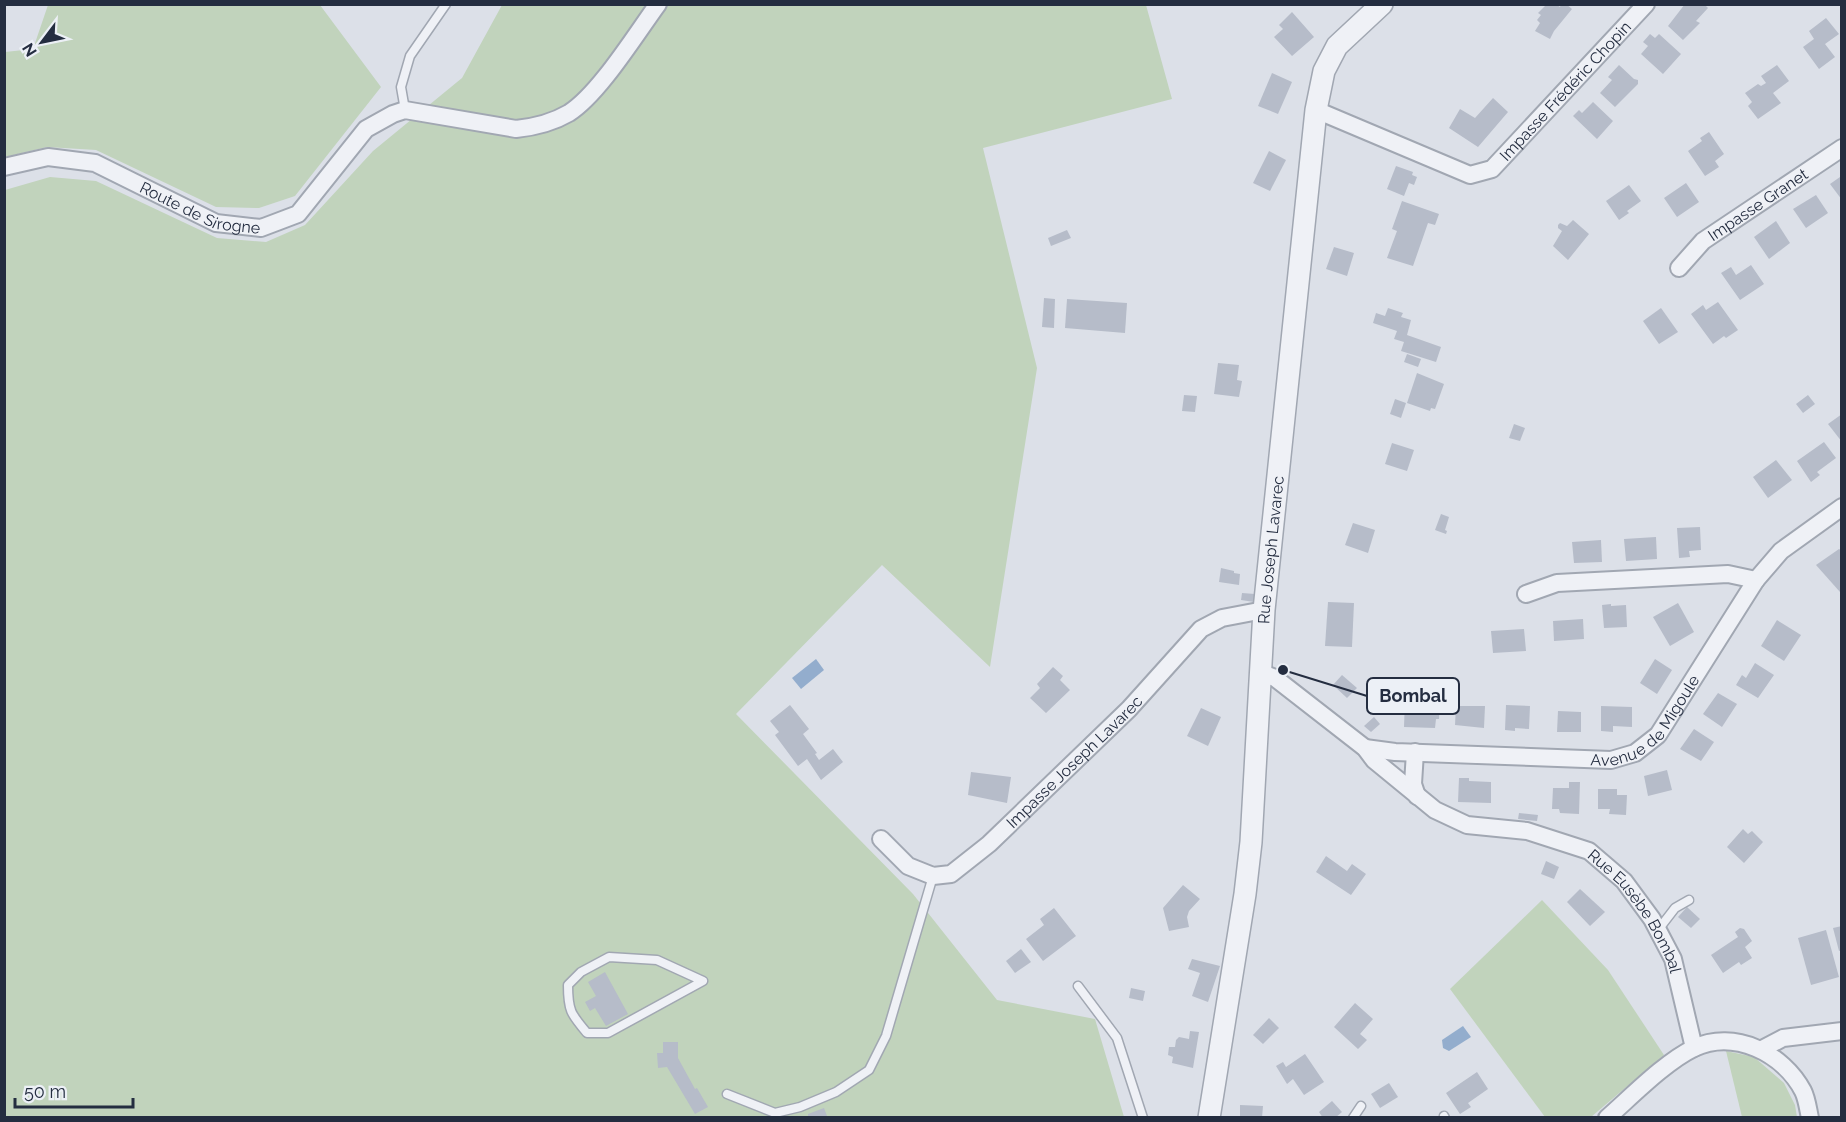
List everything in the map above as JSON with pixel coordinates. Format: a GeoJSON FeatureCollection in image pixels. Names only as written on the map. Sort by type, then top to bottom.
{"type":"FeatureCollection","features":[{"type":"Feature","properties":{"kind":"street"},"geometry":{"type":"LineString","coordinates":[[399,112],[516,129],[534,127],[553,121],[571,112],[586,98],[658,4]]}},
{"type":"Feature","properties":{"kind":"street","name":"Rue Joseph Lavarec"},"geometry":{"type":"LineString","coordinates":[[1209,1118],[1245,894],[1251,842],[1264,610],[1316,110],[1323,71],[1337,46],[1382,4]]}},
{"type":"Feature","properties":{"kind":"street","name":"Impasse Frédéric Chopin"},"geometry":{"type":"LineString","coordinates":[[1316,110],[1470,175],[1492,169],[1646,4]]}},
{"type":"Feature","properties":{"kind":"street","name":"Route de Sirogne"},"geometry":{"type":"LineString","coordinates":[[4,167],[48,156],[95,163],[216,223],[261,228],[298,214],[366,129],[399,112]]}},
{"type":"Feature","properties":{"kind":"street","name":"Impasse Granet"},"geometry":{"type":"LineString","coordinates":[[1679,268],[1703,242],[1842,147]]}},
{"type":"Feature","properties":{"kind":"street","name":"Avenue de Migoule"},"geometry":{"type":"LineString","coordinates":[[1365,748],[1611,760],[1635,753],[1658,735],[1756,580],[1781,551],[1842,507]]}},
{"type":"Feature","properties":{"kind":"street"},"geometry":{"type":"LineString","coordinates":[[1526,594],[1557,583],[1728,574],[1756,580]]}},
{"type":"Feature","properties":{"kind":"street","name":"Impasse Joseph Lavarec"},"geometry":{"type":"LineString","coordinates":[[933,876],[951,874],[989,844],[1129,709],[1201,629],[1222,618],[1264,610]]}},
{"type":"Feature","properties":{"kind":"street","name":"Rue Eusèbe Bombal"},"geometry":{"type":"LineString","coordinates":[[1260,672],[1275,678],[1365,748],[1374,760],[1435,810],[1467,825],[1527,831],[1589,851],[1624,881],[1658,930],[1673,959],[1694,1048]]}},
{"type":"Feature","properties":{"kind":"street"},"geometry":{"type":"LineString","coordinates":[[1415,752],[1413,784],[1417,796]]}},
{"type":"Feature","properties":{"kind":"street"},"geometry":{"type":"LineString","coordinates":[[881,839],[908,866],[933,876]]}},
{"type":"Feature","properties":{"kind":"street"},"geometry":{"type":"LineString","coordinates":[[1762,1049],[1783,1038],[1842,1031]]}},
{"type":"Feature","properties":{"kind":"street"},"geometry":{"type":"LineString","coordinates":[[1607,1118],[1669,1065],[1694,1048],[1726,1040],[1762,1049],[1784,1066],[1803,1091],[1810,1118]]}},
{"type":"Feature","properties":{"kind":"lane"},"geometry":{"type":"LineString","coordinates":[[399,112],[401,87],[411,56],[446,4]]}},
{"type":"Feature","properties":{"kind":"lane"},"geometry":{"type":"LineString","coordinates":[[727,1094],[776,1113],[801,1107],[836,1092],[868,1070],[886,1036],[933,876]]}},
{"type":"Feature","properties":{"kind":"lane"},"geometry":{"type":"LineString","coordinates":[[1658,930],[1674,908],[1689,900]]}},
{"type":"Feature","properties":{"kind":"lane"},"geometry":{"type":"LineString","coordinates":[[609,957],[657,960],[704,981],[608,1033],[588,1033],[575,1019],[568,1005],[568,985],[581,972],[609,957]]}},
{"type":"Feature","properties":{"kind":"lane"},"geometry":{"type":"LineString","coordinates":[[1078,986],[1117,1038],[1143,1118]]}},
{"type":"Feature","properties":{"kind":"lane"},"geometry":{"type":"LineString","coordinates":[[1353,1118],[1361,1106]]}},
{"type":"Feature","properties":{"kind":"green space"},"geometry":{"type":"Polygon","coordinates":[[[48,5],[320,5],[381,87],[295,196],[259,208],[216,207],[96,150],[47,147],[5,157],[5,52],[33,49],[48,5]]]}},
{"type":"Feature","properties":{"kind":"green space"},"geometry":{"type":"Polygon","coordinates":[[[502,5],[1146,5],[1172,99],[983,148],[1037,368],[990,667],[882,565],[736,714],[913,894],[997,1000],[1095,1019],[1124,1117],[5,1118],[5,190],[50,177],[96,181],[217,238],[266,242],[305,225],[373,151],[462,78],[502,5]]]}},
{"type":"Feature","properties":{"kind":"green space"},"geometry":{"type":"Polygon","coordinates":[[[1542,900],[1608,970],[1664,1055],[1591,1117],[1545,1117],[1450,989],[1542,900]]]}},
{"type":"Feature","properties":{"kind":"green space"},"geometry":{"type":"Polygon","coordinates":[[[1726,1051],[1754,1057],[1784,1083],[1795,1105],[1797,1117],[1742,1117],[1726,1051]]]}},
{"type":"Feature","properties":{"kind":"water"},"geometry":{"type":"Polygon","coordinates":[[[816,659],[824,670],[801,689],[792,678],[816,659]]]}},
{"type":"Feature","properties":{"kind":"water"},"geometry":{"type":"Polygon","coordinates":[[[1463,1026],[1471,1037],[1449,1051],[1443,1048],[1442,1040],[1463,1026]]]}},
{"type":"Feature","properties":{"kind":"building"},"geometry":{"type":"Polygon","coordinates":[[[1561,4],[1566,4],[1572,9],[1550,39],[1535,31],[1540,23],[1537,20],[1541,15],[1538,13],[1546,5],[1560,7],[1561,4]]]}},
{"type":"Feature","properties":{"kind":"building"},"geometry":{"type":"Polygon","coordinates":[[[1685,4],[1704,4],[1708,8],[1696,21],[1700,23],[1683,40],[1668,26],[1685,4]]]}},
{"type":"Feature","properties":{"kind":"building"},"geometry":{"type":"Polygon","coordinates":[[[1292,12],[1314,37],[1292,56],[1274,37],[1283,29],[1279,25],[1292,12]]]}},
{"type":"Feature","properties":{"kind":"building"},"geometry":{"type":"Polygon","coordinates":[[[1826,18],[1839,34],[1825,44],[1835,57],[1819,69],[1803,47],[1814,39],[1809,31],[1826,18]]]}},
{"type":"Feature","properties":{"kind":"building"},"geometry":{"type":"Polygon","coordinates":[[[1650,34],[1655,38],[1659,34],[1681,54],[1663,74],[1641,54],[1648,46],[1643,42],[1650,34]]]}},
{"type":"Feature","properties":{"kind":"building"},"geometry":{"type":"Polygon","coordinates":[[[1619,65],[1638,80],[1638,84],[1615,107],[1600,93],[1612,80],[1608,77],[1619,65]]]}},
{"type":"Feature","properties":{"kind":"building"},"geometry":{"type":"Polygon","coordinates":[[[1777,65],[1789,81],[1773,93],[1781,103],[1758,119],[1748,106],[1752,102],[1745,93],[1758,84],[1761,86],[1766,83],[1761,76],[1777,65]]]}},
{"type":"Feature","properties":{"kind":"building"},"geometry":{"type":"Polygon","coordinates":[[[1272,73],[1292,82],[1278,114],[1258,106],[1272,73]]]}},
{"type":"Feature","properties":{"kind":"building"},"geometry":{"type":"Polygon","coordinates":[[[1493,98],[1508,112],[1478,147],[1449,128],[1460,109],[1475,118],[1493,98]]]}},
{"type":"Feature","properties":{"kind":"building"},"geometry":{"type":"Polygon","coordinates":[[[1593,102],[1613,121],[1597,139],[1573,116],[1579,110],[1582,113],[1593,102]]]}},
{"type":"Feature","properties":{"kind":"building"},"geometry":{"type":"Polygon","coordinates":[[[1709,132],[1724,154],[1715,161],[1719,167],[1705,176],[1688,151],[1702,141],[1700,138],[1709,132]]]}},
{"type":"Feature","properties":{"kind":"building"},"geometry":{"type":"Polygon","coordinates":[[[1269,151],[1286,160],[1270,191],[1253,183],[1269,151]]]}},
{"type":"Feature","properties":{"kind":"building"},"geometry":{"type":"Polygon","coordinates":[[[1396,166],[1413,172],[1412,175],[1417,177],[1414,185],[1409,183],[1404,196],[1387,189],[1396,166]]]}},
{"type":"Feature","properties":{"kind":"building"},"geometry":{"type":"Polygon","coordinates":[[[1840,177],[1842,179],[1842,200],[1830,184],[1840,177]]]}},
{"type":"Feature","properties":{"kind":"building"},"geometry":{"type":"Polygon","coordinates":[[[1686,183],[1699,202],[1677,217],[1664,198],[1686,183]]]}},
{"type":"Feature","properties":{"kind":"building"},"geometry":{"type":"Polygon","coordinates":[[[1629,185],[1641,201],[1619,220],[1606,201],[1629,185]]]}},
{"type":"Feature","properties":{"kind":"building"},"geometry":{"type":"Polygon","coordinates":[[[1816,195],[1828,213],[1806,228],[1793,209],[1816,195]]]}},
{"type":"Feature","properties":{"kind":"building"},"geometry":{"type":"Polygon","coordinates":[[[1402,201],[1439,214],[1435,225],[1428,223],[1413,266],[1387,258],[1397,231],[1392,229],[1402,201]]]}},
{"type":"Feature","properties":{"kind":"building"},"geometry":{"type":"Polygon","coordinates":[[[1573,220],[1589,234],[1568,260],[1553,246],[1562,231],[1558,225],[1560,223],[1567,226],[1573,220]]]}},
{"type":"Feature","properties":{"kind":"building"},"geometry":{"type":"Polygon","coordinates":[[[1776,221],[1790,243],[1769,259],[1754,237],[1776,221]]]}},
{"type":"Feature","properties":{"kind":"building"},"geometry":{"type":"Polygon","coordinates":[[[1067,230],[1071,238],[1051,246],[1048,238],[1067,230]]]}},
{"type":"Feature","properties":{"kind":"building"},"geometry":{"type":"Polygon","coordinates":[[[1334,247],[1354,253],[1347,276],[1326,269],[1334,247]]]}},
{"type":"Feature","properties":{"kind":"building"},"geometry":{"type":"Polygon","coordinates":[[[1751,265],[1764,284],[1740,300],[1721,273],[1731,267],[1736,275],[1751,265]]]}},
{"type":"Feature","properties":{"kind":"building"},"geometry":{"type":"Polygon","coordinates":[[[1044,298],[1055,299],[1054,328],[1042,327],[1044,298]]]}},
{"type":"Feature","properties":{"kind":"building"},"geometry":{"type":"Polygon","coordinates":[[[1067,299],[1127,303],[1125,333],[1065,328],[1067,299]]]}},
{"type":"Feature","properties":{"kind":"building"},"geometry":{"type":"Polygon","coordinates":[[[1718,302],[1738,330],[1713,344],[1691,314],[1703,305],[1706,310],[1718,302]]]}},
{"type":"Feature","properties":{"kind":"building"},"geometry":{"type":"Polygon","coordinates":[[[1388,308],[1403,313],[1401,317],[1411,320],[1407,335],[1441,347],[1436,362],[1401,351],[1404,342],[1394,339],[1397,331],[1373,323],[1376,313],[1385,316],[1388,308]]]}},
{"type":"Feature","properties":{"kind":"building"},"geometry":{"type":"Polygon","coordinates":[[[1661,308],[1678,332],[1659,344],[1643,321],[1661,308]]]}},
{"type":"Feature","properties":{"kind":"building"},"geometry":{"type":"Polygon","coordinates":[[[1407,354],[1421,359],[1418,367],[1404,362],[1407,354]]]}},
{"type":"Feature","properties":{"kind":"building"},"geometry":{"type":"Polygon","coordinates":[[[1218,363],[1239,365],[1237,380],[1242,381],[1239,397],[1214,394],[1218,363]]]}},
{"type":"Feature","properties":{"kind":"building"},"geometry":{"type":"Polygon","coordinates":[[[1417,373],[1444,384],[1435,409],[1431,408],[1430,411],[1407,403],[1417,373]]]}},
{"type":"Feature","properties":{"kind":"building"},"geometry":{"type":"Polygon","coordinates":[[[1184,395],[1197,396],[1195,412],[1182,411],[1184,395]]]}},
{"type":"Feature","properties":{"kind":"building"},"geometry":{"type":"Polygon","coordinates":[[[1808,395],[1815,404],[1803,413],[1796,404],[1808,395]]]}},
{"type":"Feature","properties":{"kind":"building"},"geometry":{"type":"Polygon","coordinates":[[[1395,399],[1406,403],[1401,418],[1390,414],[1395,399]]]}},
{"type":"Feature","properties":{"kind":"building"},"geometry":{"type":"Polygon","coordinates":[[[1842,414],[1842,442],[1828,424],[1842,414]]]}},
{"type":"Feature","properties":{"kind":"building"},"geometry":{"type":"Polygon","coordinates":[[[1514,424],[1525,428],[1520,441],[1509,438],[1514,424]]]}},
{"type":"Feature","properties":{"kind":"building"},"geometry":{"type":"Polygon","coordinates":[[[1824,442],[1836,458],[1817,472],[1820,475],[1811,482],[1797,461],[1824,442]]]}},
{"type":"Feature","properties":{"kind":"building"},"geometry":{"type":"Polygon","coordinates":[[[1392,443],[1414,450],[1407,471],[1385,464],[1392,443]]]}},
{"type":"Feature","properties":{"kind":"building"},"geometry":{"type":"Polygon","coordinates":[[[1776,460],[1792,480],[1768,498],[1753,477],[1776,460]]]}},
{"type":"Feature","properties":{"kind":"building"},"geometry":{"type":"Polygon","coordinates":[[[1441,514],[1449,517],[1446,534],[1435,530],[1441,514]]]}},
{"type":"Feature","properties":{"kind":"building"},"geometry":{"type":"Polygon","coordinates":[[[1353,523],[1375,530],[1368,553],[1345,545],[1353,523]]]}},
{"type":"Feature","properties":{"kind":"building"},"geometry":{"type":"Polygon","coordinates":[[[1700,527],[1701,550],[1689,551],[1690,557],[1679,558],[1677,528],[1700,527]]]}},
{"type":"Feature","properties":{"kind":"building"},"geometry":{"type":"Polygon","coordinates":[[[1656,537],[1657,559],[1626,561],[1624,539],[1656,537]]]}},
{"type":"Feature","properties":{"kind":"building"},"geometry":{"type":"Polygon","coordinates":[[[1601,540],[1602,562],[1574,563],[1572,542],[1601,540]]]}},
{"type":"Feature","properties":{"kind":"building"},"geometry":{"type":"Polygon","coordinates":[[[1839,549],[1842,551],[1842,590],[1840,592],[1816,565],[1839,549]]]}},
{"type":"Feature","properties":{"kind":"building"},"geometry":{"type":"Polygon","coordinates":[[[1221,568],[1240,574],[1239,585],[1219,582],[1221,568]]]}},
{"type":"Feature","properties":{"kind":"building"},"geometry":{"type":"Polygon","coordinates":[[[1242,593],[1255,594],[1254,602],[1241,600],[1242,593]]]}},
{"type":"Feature","properties":{"kind":"building"},"geometry":{"type":"Polygon","coordinates":[[[1328,602],[1354,603],[1352,647],[1325,646],[1328,602]]]}},
{"type":"Feature","properties":{"kind":"building"},"geometry":{"type":"Polygon","coordinates":[[[1678,603],[1694,632],[1670,646],[1653,617],[1678,603]]]}},
{"type":"Feature","properties":{"kind":"building"},"geometry":{"type":"Polygon","coordinates":[[[1611,604],[1611,606],[1626,605],[1627,627],[1604,628],[1602,605],[1611,604]]]}},
{"type":"Feature","properties":{"kind":"building"},"geometry":{"type":"Polygon","coordinates":[[[1583,619],[1584,639],[1554,641],[1553,621],[1583,619]]]}},
{"type":"Feature","properties":{"kind":"building"},"geometry":{"type":"Polygon","coordinates":[[[1777,620],[1801,635],[1784,661],[1761,646],[1777,620]]]}},
{"type":"Feature","properties":{"kind":"building"},"geometry":{"type":"Polygon","coordinates":[[[1524,629],[1526,651],[1493,653],[1491,631],[1524,629]]]}},
{"type":"Feature","properties":{"kind":"building"},"geometry":{"type":"Polygon","coordinates":[[[1655,659],[1672,670],[1657,694],[1640,683],[1655,659]]]}},
{"type":"Feature","properties":{"kind":"building"},"geometry":{"type":"Polygon","coordinates":[[[1755,663],[1774,675],[1758,698],[1736,685],[1742,675],[1746,678],[1755,663]]]}},
{"type":"Feature","properties":{"kind":"building"},"geometry":{"type":"Polygon","coordinates":[[[1053,667],[1063,676],[1060,680],[1070,690],[1046,713],[1030,698],[1040,688],[1037,684],[1053,667]]]}},
{"type":"Feature","properties":{"kind":"building"},"geometry":{"type":"Polygon","coordinates":[[[1342,675],[1357,688],[1347,698],[1333,685],[1342,675]]]}},
{"type":"Feature","properties":{"kind":"building"},"geometry":{"type":"Polygon","coordinates":[[[1718,693],[1737,704],[1722,727],[1703,714],[1718,693]]]}},
{"type":"Feature","properties":{"kind":"building"},"geometry":{"type":"Polygon","coordinates":[[[1405,699],[1440,700],[1439,719],[1436,719],[1435,728],[1404,727],[1405,699]]]}},
{"type":"Feature","properties":{"kind":"building"},"geometry":{"type":"Polygon","coordinates":[[[790,705],[809,729],[803,734],[817,753],[815,754],[819,760],[833,749],[843,762],[821,780],[807,759],[798,766],[775,735],[779,732],[770,721],[790,705]]]}},
{"type":"Feature","properties":{"kind":"building"},"geometry":{"type":"Polygon","coordinates":[[[1506,705],[1530,706],[1529,729],[1505,730],[1506,705]]]}},
{"type":"Feature","properties":{"kind":"building"},"geometry":{"type":"Polygon","coordinates":[[[1456,706],[1485,706],[1484,728],[1455,725],[1456,706]]]}},
{"type":"Feature","properties":{"kind":"building"},"geometry":{"type":"Polygon","coordinates":[[[1601,706],[1632,707],[1632,727],[1613,726],[1613,732],[1601,731],[1601,706]]]}},
{"type":"Feature","properties":{"kind":"building"},"geometry":{"type":"Polygon","coordinates":[[[1201,708],[1221,717],[1208,746],[1187,736],[1201,708]]]}},
{"type":"Feature","properties":{"kind":"building"},"geometry":{"type":"Polygon","coordinates":[[[1558,711],[1581,712],[1581,732],[1557,732],[1558,711]]]}},
{"type":"Feature","properties":{"kind":"building"},"geometry":{"type":"Polygon","coordinates":[[[1374,717],[1380,724],[1371,732],[1364,726],[1374,717]]]}},
{"type":"Feature","properties":{"kind":"building"},"geometry":{"type":"Polygon","coordinates":[[[1694,729],[1714,742],[1701,761],[1680,749],[1694,729]]]}},
{"type":"Feature","properties":{"kind":"building"},"geometry":{"type":"Polygon","coordinates":[[[1667,770],[1672,790],[1648,796],[1644,776],[1667,770]]]}},
{"type":"Feature","properties":{"kind":"building"},"geometry":{"type":"Polygon","coordinates":[[[971,772],[1011,777],[1007,803],[968,795],[971,772]]]}},
{"type":"Feature","properties":{"kind":"building"},"geometry":{"type":"Polygon","coordinates":[[[1459,778],[1491,782],[1491,803],[1458,802],[1459,778]]]}},
{"type":"Feature","properties":{"kind":"building"},"geometry":{"type":"Polygon","coordinates":[[[1569,782],[1580,782],[1579,814],[1560,813],[1559,809],[1552,809],[1553,788],[1569,788],[1569,782]]]}},
{"type":"Feature","properties":{"kind":"building"},"geometry":{"type":"Polygon","coordinates":[[[1598,789],[1617,789],[1617,795],[1627,795],[1626,815],[1609,814],[1610,809],[1598,809],[1598,789]]]}},
{"type":"Feature","properties":{"kind":"building"},"geometry":{"type":"Polygon","coordinates":[[[1519,813],[1538,815],[1537,821],[1518,819],[1519,813]]]}},
{"type":"Feature","properties":{"kind":"building"},"geometry":{"type":"Polygon","coordinates":[[[1743,829],[1748,834],[1752,831],[1763,842],[1744,863],[1727,847],[1743,829]]]}},
{"type":"Feature","properties":{"kind":"building"},"geometry":{"type":"Polygon","coordinates":[[[1326,856],[1347,871],[1352,864],[1366,874],[1351,895],[1316,872],[1326,856]]]}},
{"type":"Feature","properties":{"kind":"building"},"geometry":{"type":"Polygon","coordinates":[[[1546,861],[1559,867],[1554,879],[1541,874],[1546,861]]]}},
{"type":"Feature","properties":{"kind":"building"},"geometry":{"type":"Polygon","coordinates":[[[1183,885],[1200,899],[1189,911],[1187,917],[1189,927],[1169,931],[1163,908],[1183,885]]]}},
{"type":"Feature","properties":{"kind":"building"},"geometry":{"type":"Polygon","coordinates":[[[1580,889],[1605,912],[1590,926],[1567,902],[1580,889]]]}},
{"type":"Feature","properties":{"kind":"building"},"geometry":{"type":"Polygon","coordinates":[[[1687,907],[1700,919],[1691,928],[1678,917],[1687,907]]]}},
{"type":"Feature","properties":{"kind":"building"},"geometry":{"type":"Polygon","coordinates":[[[1054,908],[1076,936],[1043,961],[1026,939],[1044,925],[1040,919],[1054,908]]]}},
{"type":"Feature","properties":{"kind":"building"},"geometry":{"type":"Polygon","coordinates":[[[1842,926],[1842,950],[1839,951],[1833,928],[1842,926]]]}},
{"type":"Feature","properties":{"kind":"building"},"geometry":{"type":"Polygon","coordinates":[[[1740,928],[1744,929],[1752,941],[1745,947],[1752,958],[1741,965],[1739,962],[1723,973],[1711,955],[1738,937],[1735,932],[1740,928]]]}},
{"type":"Feature","properties":{"kind":"building"},"geometry":{"type":"Polygon","coordinates":[[[1826,930],[1839,977],[1811,985],[1798,938],[1826,930]]]}},
{"type":"Feature","properties":{"kind":"building"},"geometry":{"type":"Polygon","coordinates":[[[1021,949],[1031,962],[1015,973],[1006,961],[1021,949]]]}},
{"type":"Feature","properties":{"kind":"building"},"geometry":{"type":"Polygon","coordinates":[[[1192,959],[1220,966],[1208,1002],[1192,996],[1200,973],[1188,969],[1192,959]]]}},
{"type":"Feature","properties":{"kind":"building"},"geometry":{"type":"Polygon","coordinates":[[[605,972],[628,1014],[606,1026],[595,1008],[590,1011],[585,1002],[596,996],[588,982],[605,972]]]}},
{"type":"Feature","properties":{"kind":"building"},"geometry":{"type":"Polygon","coordinates":[[[1131,988],[1145,991],[1143,1001],[1129,998],[1131,988]]]}},
{"type":"Feature","properties":{"kind":"building"},"geometry":{"type":"Polygon","coordinates":[[[1355,1003],[1373,1019],[1360,1034],[1367,1040],[1358,1049],[1334,1027],[1355,1003]]]}},
{"type":"Feature","properties":{"kind":"building"},"geometry":{"type":"Polygon","coordinates":[[[1269,1018],[1279,1028],[1263,1044],[1253,1035],[1269,1018]]]}},
{"type":"Feature","properties":{"kind":"building"},"geometry":{"type":"Polygon","coordinates":[[[1190,1031],[1199,1032],[1193,1068],[1172,1063],[1173,1057],[1168,1055],[1169,1047],[1175,1047],[1179,1037],[1189,1039],[1190,1031]]]}},
{"type":"Feature","properties":{"kind":"building"},"geometry":{"type":"Polygon","coordinates":[[[663,1042],[678,1042],[678,1058],[708,1107],[695,1114],[667,1067],[658,1068],[657,1053],[663,1053],[663,1042]]]}},
{"type":"Feature","properties":{"kind":"building"},"geometry":{"type":"Polygon","coordinates":[[[1305,1054],[1324,1082],[1304,1095],[1293,1079],[1287,1084],[1276,1066],[1283,1062],[1286,1067],[1305,1054]]]}},
{"type":"Feature","properties":{"kind":"building"},"geometry":{"type":"Polygon","coordinates":[[[1477,1072],[1488,1089],[1468,1103],[1471,1107],[1460,1114],[1446,1093],[1477,1072]]]}},
{"type":"Feature","properties":{"kind":"building"},"geometry":{"type":"Polygon","coordinates":[[[1389,1083],[1398,1097],[1380,1108],[1371,1094],[1389,1083]]]}},
{"type":"Feature","properties":{"kind":"building"},"geometry":{"type":"Polygon","coordinates":[[[1332,1101],[1342,1112],[1335,1118],[1323,1118],[1319,1112],[1332,1101]]]}},
{"type":"Feature","properties":{"kind":"building"},"geometry":{"type":"Polygon","coordinates":[[[1240,1105],[1263,1106],[1262,1118],[1240,1118],[1240,1105]]]}},
{"type":"Feature","properties":{"kind":"building"},"geometry":{"type":"Polygon","coordinates":[[[824,1108],[827,1116],[824,1118],[808,1118],[808,1114],[824,1108]]]}},
{"type":"Feature","properties":{"kind":"place","name":"Bombal"},"geometry":{"type":"Point","coordinates":[1283,670]}}]}
